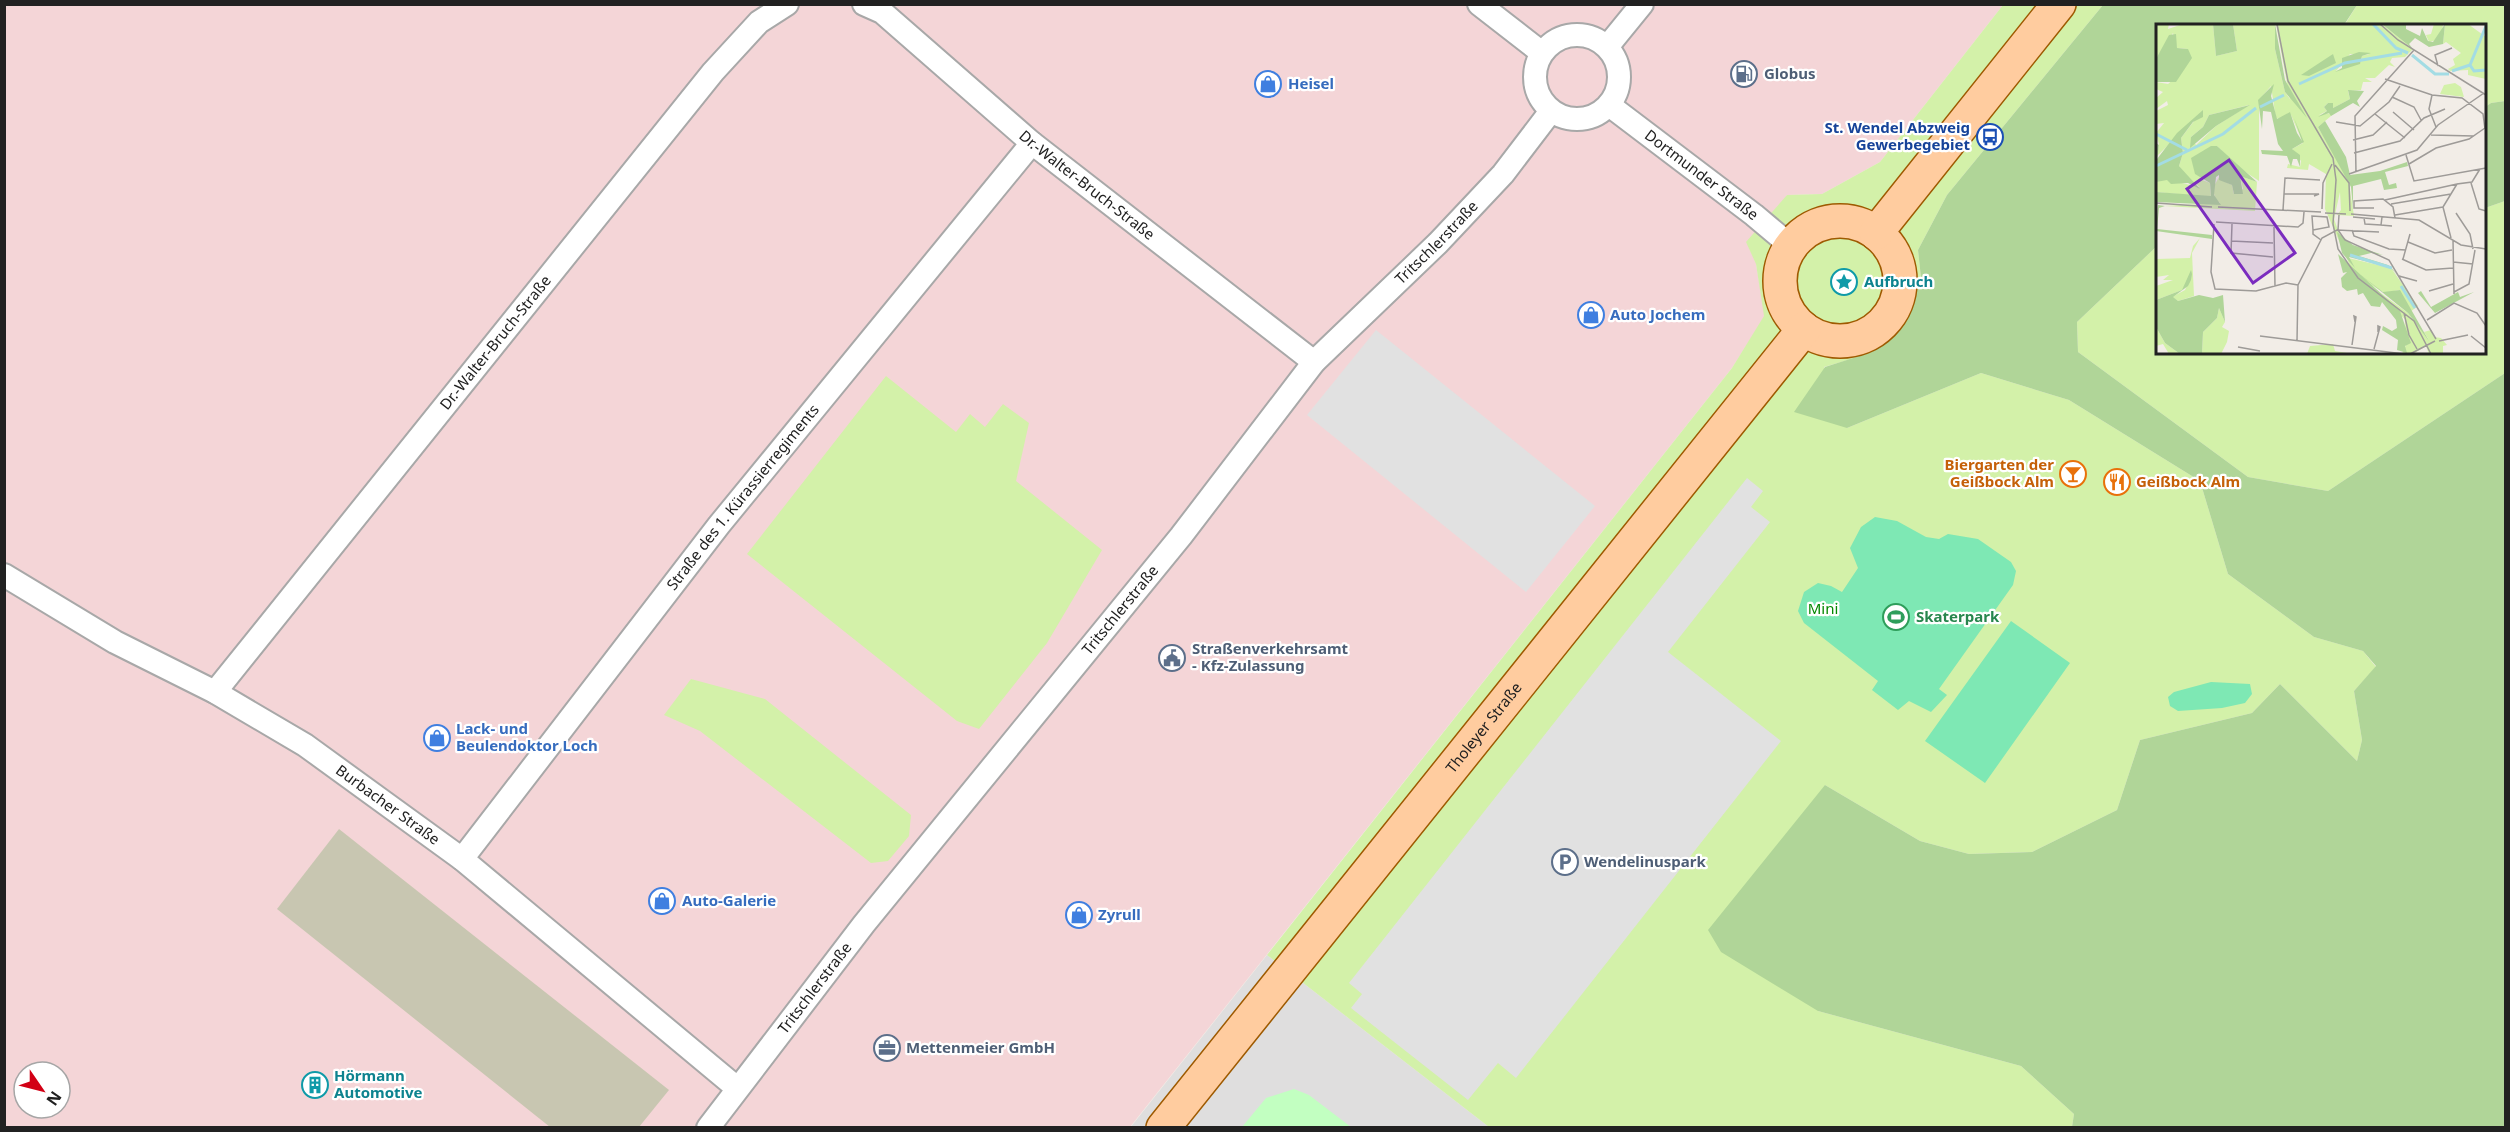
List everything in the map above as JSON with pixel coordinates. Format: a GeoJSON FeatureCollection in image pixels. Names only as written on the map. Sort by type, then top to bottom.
{"type":"FeatureCollection","features":[{"type":"Feature","properties":{"kind":"main road"},"geometry":{"type":"LineString","coordinates":[[1876,233],[2059,4]]}},
{"type":"Feature","properties":{"kind":"main road"},"geometry":{"type":"LineString","coordinates":[[1830,221],[1846,221],[1862,225],[1876,233],[1888,245],[1896,260],[1900,277],[1899,294],[1882,323],[1869,334],[1852,340],[1835,341],[1819,337],[1804,329],[1791,316],[1782,299],[1780,281],[1782,262],[1791,246],[1802,234],[1830,221]]}},
{"type":"Feature","properties":{"kind":"main road","name":"Tholeyer Straße"},"geometry":{"type":"LineString","coordinates":[[1163,1128],[1804,329]]}},
{"type":"Feature","properties":{"kind":"street","name":"Dr.-Walter-Bruch-Straße"},"geometry":{"type":"LineString","coordinates":[[215,692],[713,72],[759,22],[787,4]]}},
{"type":"Feature","properties":{"kind":"street","name":"Dr.-Walter-Bruch-Straße"},"geometry":{"type":"LineString","coordinates":[[864,4],[882,12],[1032,143],[1314,362]]}},
{"type":"Feature","properties":{"kind":"street"},"geometry":{"type":"LineString","coordinates":[[1479,4],[1542,53]]}},
{"type":"Feature","properties":{"kind":"street"},"geometry":{"type":"LineString","coordinates":[[1607,47],[1642,4]]}},
{"type":"Feature","properties":{"kind":"street"},"geometry":{"type":"LineString","coordinates":[[1566,36],[1587,37],[1607,47],[1616,63],[1619,82],[1616,94],[1609,105],[1599,113],[1581,119],[1562,117],[1542,102],[1536,84],[1536,65],[1542,53],[1552,42],[1566,36]]}},
{"type":"Feature","properties":{"kind":"street","name":"Dortmunder Straße"},"geometry":{"type":"LineString","coordinates":[[1609,105],[1754,215],[1791,246]]}},
{"type":"Feature","properties":{"kind":"street","name":"Tritschlerstraße"},"geometry":{"type":"LineString","coordinates":[[708,1128],[864,924],[1181,536],[1314,362],[1503,174],[1551,111]]}},
{"type":"Feature","properties":{"kind":"street","name":"Straße des 1. Kürassierregiments"},"geometry":{"type":"LineString","coordinates":[[462,859],[719,525],[1032,143]]}},
{"type":"Feature","properties":{"kind":"street","name":"Burbacher Straße"},"geometry":{"type":"LineString","coordinates":[[4,574],[115,642],[215,692],[305,745],[462,859],[737,1088]]}},
{"type":"Feature","properties":{"kind":"shaded area"},"geometry":{"type":"Polygon","coordinates":[[[5,5],[2003,5],[1880,162],[1822,194],[1787,195],[1756,264],[1765,316],[1732,368],[1130,1127],[5,1128],[5,5]]]}},
{"type":"Feature","properties":{"kind":"shaded area"},"geometry":{"type":"Polygon","coordinates":[[[1376,330],[1595,506],[1526,592],[1307,415],[1376,330]]]}},
{"type":"Feature","properties":{"kind":"shaded area","name":"Wendelinuspark"},"geometry":{"type":"Polygon","coordinates":[[[1747,478],[1763,491],[1751,507],[1770,522],[1668,652],[1781,741],[1516,1078],[1498,1063],[1468,1100],[1351,1008],[1362,994],[1349,983],[1747,478]]]}},
{"type":"Feature","properties":{"kind":"shaded area"},"geometry":{"type":"Polygon","coordinates":[[[339,829],[669,1090],[639,1127],[550,1127],[277,909],[339,829]]]}},
{"type":"Feature","properties":{"kind":"shaded area"},"geometry":{"type":"Polygon","coordinates":[[[1267,955],[1489,1127],[1130,1128],[1267,955]]]}},
{"type":"Feature","properties":{"kind":"green space","name":"Mini"},"geometry":{"type":"Polygon","coordinates":[[[2003,5],[2103,5],[1947,195],[1918,250],[1921,278],[1909,314],[1872,353],[1824,367],[1847,428],[1981,373],[2069,400],[2200,481],[2228,574],[2314,637],[2363,651],[2376,667],[2354,691],[2362,740],[2357,761],[2280,684],[2252,713],[2140,740],[2117,810],[2032,852],[1969,854],[1920,841],[1825,785],[1818,1011],[2021,1066],[2074,1114],[2072,1127],[1489,1127],[1267,955],[1732,368],[1764,316],[1756,264],[1746,242],[1787,195],[1822,194],[1880,162],[2003,5]]]}},
{"type":"Feature","properties":{"kind":"green space"},"geometry":{"type":"Polygon","coordinates":[[[2103,5],[2357,5],[2345,24],[2156,24],[2156,247],[2077,322],[2078,352],[2248,477],[2328,491],[2505,373],[2505,1127],[2072,1127],[2074,1114],[2021,1066],[1818,1011],[1721,952],[1708,930],[1825,785],[1920,841],[1969,854],[2032,852],[2117,810],[2140,740],[2252,713],[2280,684],[2357,761],[2362,740],[2354,691],[2376,666],[2363,651],[2314,637],[2228,574],[2200,481],[2069,400],[1981,373],[1847,428],[1794,412],[1825,367],[1872,352],[1909,314],[1921,278],[1918,250],[1947,195],[2103,5]]]}},
{"type":"Feature","properties":{"kind":"green space"},"geometry":{"type":"Polygon","coordinates":[[[2357,5],[2505,5],[2505,101],[2491,103],[2486,106],[2486,24],[2345,24],[2357,5]]]}},
{"type":"Feature","properties":{"kind":"green space"},"geometry":{"type":"Polygon","coordinates":[[[2505,101],[2505,201],[2486,208],[2486,106],[2491,103],[2505,101]]]}},
{"type":"Feature","properties":{"kind":"green space"},"geometry":{"type":"Polygon","coordinates":[[[2505,201],[2505,373],[2328,491],[2248,477],[2078,352],[2077,322],[2156,247],[2156,354],[2486,354],[2486,208],[2505,201]]]}},
{"type":"Feature","properties":{"kind":"green space"},"geometry":{"type":"Polygon","coordinates":[[[886,376],[956,432],[970,414],[985,427],[1003,404],[1029,423],[1016,481],[1102,550],[1047,643],[979,729],[957,721],[747,554],[886,376]]]}},
{"type":"Feature","properties":{"kind":"green space","name":"Skaterpark"},"geometry":{"type":"Polygon","coordinates":[[[1875,517],[1897,521],[1926,537],[1939,539],[1948,534],[1978,539],[2011,562],[2016,571],[2013,585],[1939,689],[1947,695],[1931,712],[1909,701],[1898,710],[1872,690],[1878,681],[1804,623],[1798,611],[1804,592],[1818,583],[1842,592],[1858,568],[1850,548],[1861,527],[1875,517]]]}},
{"type":"Feature","properties":{"kind":"green space"},"geometry":{"type":"Polygon","coordinates":[[[2011,621],[2070,663],[1985,783],[1925,741],[2011,621]]]}},
{"type":"Feature","properties":{"kind":"green space"},"geometry":{"type":"Polygon","coordinates":[[[691,679],[765,699],[911,815],[909,836],[888,861],[871,863],[700,731],[664,715],[691,679]]]}},
{"type":"Feature","properties":{"kind":"green space"},"geometry":{"type":"Polygon","coordinates":[[[2211,682],[2250,684],[2252,694],[2245,703],[2222,708],[2178,711],[2170,706],[2168,697],[2174,692],[2211,682]]]}},
{"type":"Feature","properties":{"kind":"green space"},"geometry":{"type":"Polygon","coordinates":[[[1294,1089],[1309,1095],[1351,1127],[1242,1127],[1266,1098],[1294,1089]]]}},
{"type":"Feature","properties":{"kind":"place","name":"Globus"},"geometry":{"type":"Point","coordinates":[1744,74]}},
{"type":"Feature","properties":{"kind":"place","name":"Heisel"},"geometry":{"type":"Point","coordinates":[1268,84]}},
{"type":"Feature","properties":{"kind":"place","name":"St. Wendel Abzweig Gewerbegebiet"},"geometry":{"type":"Point","coordinates":[1990,137]}},
{"type":"Feature","properties":{"kind":"place","name":"Aufbruch"},"geometry":{"type":"Point","coordinates":[1844,282]}},
{"type":"Feature","properties":{"kind":"place","name":"Auto Jochem"},"geometry":{"type":"Point","coordinates":[1591,315]}},
{"type":"Feature","properties":{"kind":"place","name":"Biergarten der Geißbock Alm"},"geometry":{"type":"Point","coordinates":[2073,474]}},
{"type":"Feature","properties":{"kind":"place","name":"Geißbock Alm"},"geometry":{"type":"Point","coordinates":[2117,482]}},
{"type":"Feature","properties":{"kind":"place","name":"Skaterpark"},"geometry":{"type":"Point","coordinates":[1896,617]}},
{"type":"Feature","properties":{"kind":"place","name":"Straßenverkehrsamt - Kfz-Zulassung"},"geometry":{"type":"Point","coordinates":[1172,658]}},
{"type":"Feature","properties":{"kind":"place","name":"Lack- und Beulendoktor Loch"},"geometry":{"type":"Point","coordinates":[437,738]}},
{"type":"Feature","properties":{"kind":"place","name":"Wendelinuspark"},"geometry":{"type":"Point","coordinates":[1565,862]}},
{"type":"Feature","properties":{"kind":"place","name":"Auto-Galerie"},"geometry":{"type":"Point","coordinates":[662,901]}},
{"type":"Feature","properties":{"kind":"place","name":"Zyrull"},"geometry":{"type":"Point","coordinates":[1079,915]}},
{"type":"Feature","properties":{"kind":"place","name":"Mettenmeier GmbH"},"geometry":{"type":"Point","coordinates":[887,1048]}},
{"type":"Feature","properties":{"kind":"place","name":"Hörmann Automotive"},"geometry":{"type":"Point","coordinates":[315,1085]}}]}
